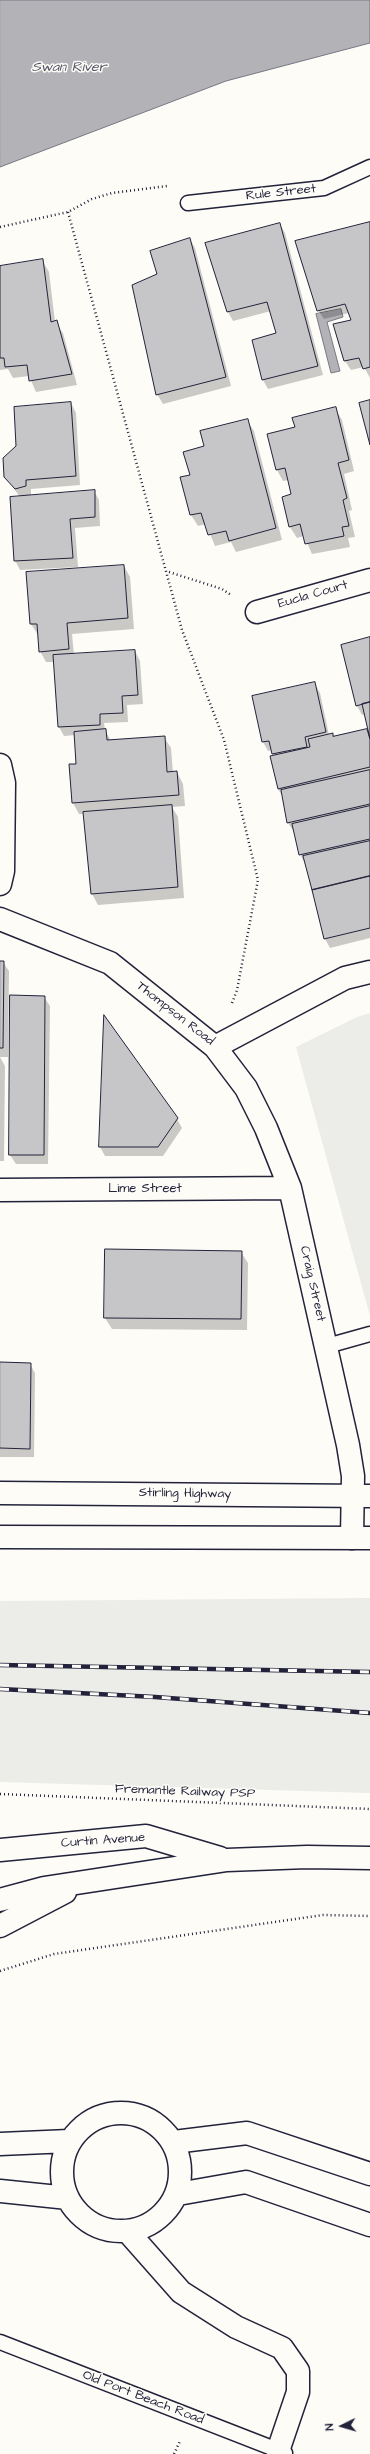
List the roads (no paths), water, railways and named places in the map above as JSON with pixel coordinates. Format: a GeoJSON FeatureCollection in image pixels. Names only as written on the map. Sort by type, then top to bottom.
{"type":"FeatureCollection","features":[{"type":"Feature","properties":{"kind":"main road","name":"Eucla Court"},"geometry":{"type":"LineString","coordinates":[[256,612],[370,580]]}},
{"type":"Feature","properties":{"kind":"main road"},"geometry":{"type":"LineString","coordinates":[[0,765],[4,791],[3,871],[0,884]]}},
{"type":"Feature","properties":{"kind":"main road","name":"Thompson Road"},"geometry":{"type":"LineString","coordinates":[[0,919],[110,963],[215,1047],[345,978],[370,972]]}},
{"type":"Feature","properties":{"kind":"main road","name":"Craig Street"},"geometry":{"type":"LineString","coordinates":[[215,1047],[246,1088],[266,1128],[290,1188],[327,1346],[353,1476],[361,1496],[361,1538]]}},
{"type":"Feature","properties":{"kind":"main road","name":"Lime Street"},"geometry":{"type":"LineString","coordinates":[[0,1190],[290,1188]]}},
{"type":"Feature","properties":{"kind":"main road","name":"Stirling Highway"},"geometry":{"type":"LineString","coordinates":[[0,1493],[361,1496]]}},
{"type":"Feature","properties":{"kind":"main road"},"geometry":{"type":"LineString","coordinates":[[0,1537],[361,1538]]}},
{"type":"Feature","properties":{"kind":"main road","name":"Curtin Avenue"},"geometry":{"type":"LineString","coordinates":[[0,1850],[146,1836],[227,1860]]}},
{"type":"Feature","properties":{"kind":"main road","name":"Curtin Avenue"},"geometry":{"type":"LineString","coordinates":[[0,1900],[44,1888],[227,1860],[308,1857],[370,1858]]}},
{"type":"Feature","properties":{"kind":"main road"},"geometry":{"type":"LineString","coordinates":[[0,1926],[82,1882]]}},
{"type":"Feature","properties":{"kind":"main road"},"geometry":{"type":"LineString","coordinates":[[122,2112],[152,2121],[174,2142],[182,2171],[178,2194],[156,2222],[128,2232],[99,2229],[77,2214],[62,2187],[62,2162],[69,2141],[94,2118],[122,2112]]}},
{"type":"Feature","properties":{"kind":"main road"},"geometry":{"type":"LineString","coordinates":[[174,2142],[247,2133],[370,2174]]}},
{"type":"Feature","properties":{"kind":"main road"},"geometry":{"type":"LineString","coordinates":[[0,2144],[69,2141]]}},
{"type":"Feature","properties":{"kind":"main road"},"geometry":{"type":"LineString","coordinates":[[178,2194],[246,2182],[370,2225]]}},
{"type":"Feature","properties":{"kind":"main road"},"geometry":{"type":"LineString","coordinates":[[0,2191],[68,2198]]}},
{"type":"Feature","properties":{"kind":"main road"},"geometry":{"type":"LineString","coordinates":[[128,2232],[182,2292],[236,2328],[282,2348],[298,2371],[298,2392],[282,2452]]}},
{"type":"Feature","properties":{"kind":"lane","name":"Rule Street"},"geometry":{"type":"LineString","coordinates":[[188,203],[324,188],[370,167]]}},
{"type":"Feature","properties":{"kind":"lane"},"geometry":{"type":"LineString","coordinates":[[327,1346],[370,1334]]}},
{"type":"Feature","properties":{"kind":"lane","name":"Old Port Beach Road"},"geometry":{"type":"LineString","coordinates":[[0,2342],[282,2452]]}},
{"type":"Feature","properties":{"kind":"water","name":"Swan River"},"geometry":{"type":"Polygon","coordinates":[[[0,0],[370,0],[370,43],[226,81],[0,167],[0,0]]]}},
{"type":"Feature","properties":{"kind":"water"},"geometry":{"type":"Polygon","coordinates":[[[341,309],[343,317],[327,322],[340,371],[331,373],[316,314],[341,309]]]}},
{"type":"Feature","properties":{"kind":"railway"},"geometry":{"type":"LineString","coordinates":[[0,1665],[370,1672]]}},
{"type":"Feature","properties":{"kind":"railway"},"geometry":{"type":"LineString","coordinates":[[0,1689],[155,1697],[370,1713]]}}]}
